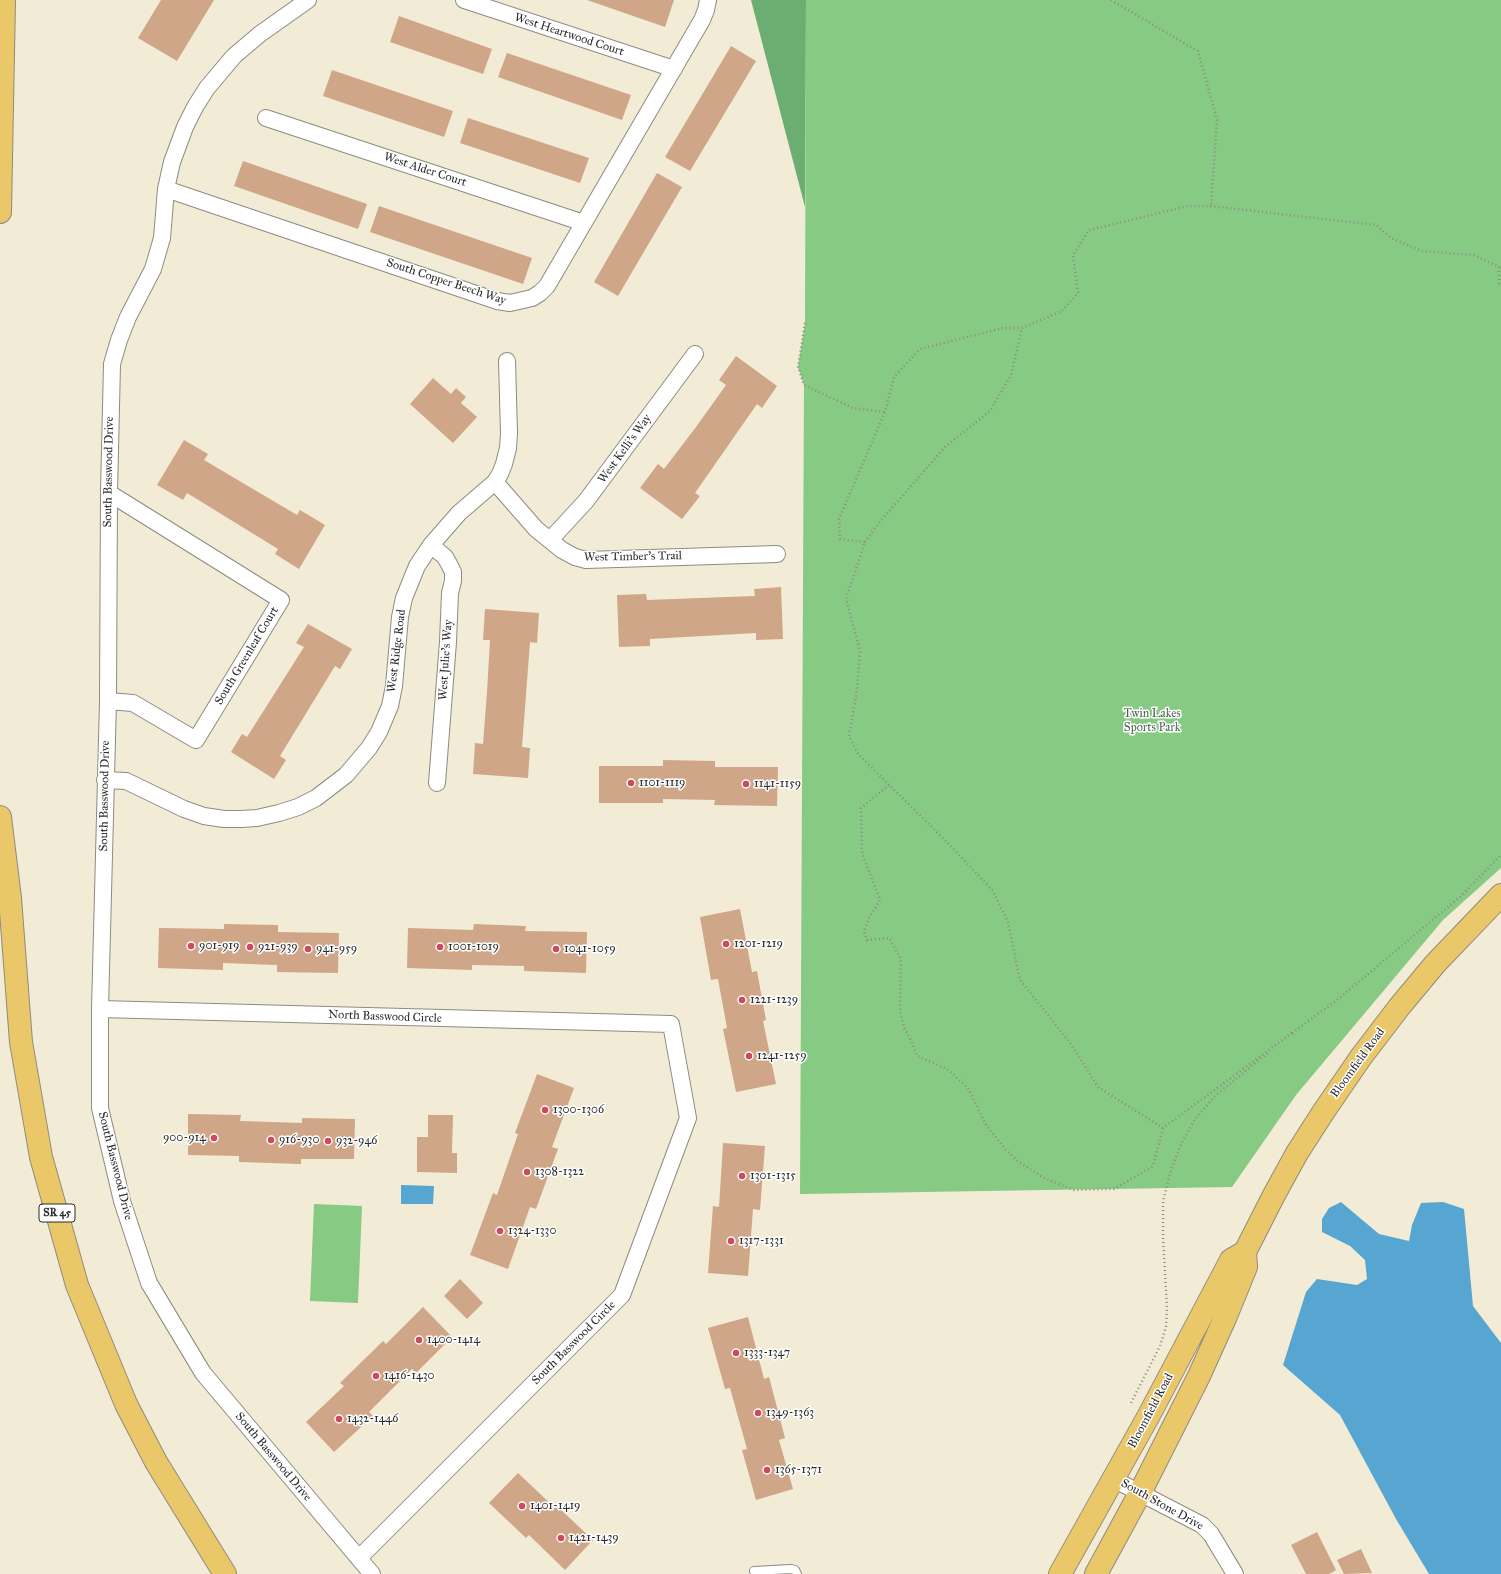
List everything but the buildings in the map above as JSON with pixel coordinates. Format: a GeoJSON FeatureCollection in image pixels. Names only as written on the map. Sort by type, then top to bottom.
{"type":"FeatureCollection","features":[{"type":"Feature","properties":{"kind":"main road"},"geometry":{"type":"LineString","coordinates":[[0,212],[4,0]]}},
{"type":"Feature","properties":{"kind":"main road","name":"SR 45"},"geometry":{"type":"LineString","coordinates":[[0,817],[10,898],[21,1042],[41,1158],[78,1285],[126,1404],[156,1462],[225,1574]]}},
{"type":"Feature","properties":{"kind":"main road","name":"Bloomfield Road"},"geometry":{"type":"LineString","coordinates":[[1096,1574],[1140,1493],[1199,1376],[1246,1267],[1245,1252],[1274,1195],[1298,1154],[1324,1111],[1361,1057],[1400,1006],[1435,964],[1501,895]]}},
{"type":"Feature","properties":{"kind":"main road","name":"Bloomfield Road"},"geometry":{"type":"LineString","coordinates":[[1060,1574],[1231,1260],[1245,1252]]}},
{"type":"Feature","properties":{"kind":"street","name":"South Basswood Drive"},"geometry":{"type":"LineString","coordinates":[[308,0],[245,45],[223,67],[207,88],[185,127],[172,162],[166,189],[162,238],[152,269],[128,317],[112,364],[109,493],[108,701],[100,1009],[100,1108],[122,1201],[149,1283],[203,1373],[372,1574]]}},
{"type":"Feature","properties":{"kind":"street","name":"West Heartwood Court"},"geometry":{"type":"LineString","coordinates":[[464,0],[674,69]]}},
{"type":"Feature","properties":{"kind":"street","name":"South Copper Beech Way"},"geometry":{"type":"LineString","coordinates":[[166,189],[497,301],[510,303],[532,298],[547,286],[702,20],[708,0]]}},
{"type":"Feature","properties":{"kind":"street","name":"West Alder Court"},"geometry":{"type":"LineString","coordinates":[[266,118],[584,223]]}},
{"type":"Feature","properties":{"kind":"street","name":"West Kelli's Way"},"geometry":{"type":"LineString","coordinates":[[550,540],[586,501],[694,354]]}},
{"type":"Feature","properties":{"kind":"street","name":"West Ridge Road"},"geometry":{"type":"LineString","coordinates":[[105,780],[126,781],[184,809],[204,816],[224,819],[257,818],[279,814],[316,798],[332,787],[359,762],[376,737],[390,706],[394,686],[400,617],[404,598],[417,566],[431,545],[459,514],[495,482],[500,474],[508,448],[507,361]]}},
{"type":"Feature","properties":{"kind":"street","name":"West Timber's Trail"},"geometry":{"type":"LineString","coordinates":[[495,482],[536,529],[562,550],[575,557],[586,560],[777,554]]}},
{"type":"Feature","properties":{"kind":"street","name":"South Greenleaf Court"},"geometry":{"type":"LineString","coordinates":[[108,701],[133,703],[196,740],[281,600],[109,493]]}},
{"type":"Feature","properties":{"kind":"street","name":"West Julie's Way"},"geometry":{"type":"LineString","coordinates":[[431,545],[445,557],[453,577],[450,593],[448,642],[437,783]]}},
{"type":"Feature","properties":{"kind":"street","name":"North Basswood Circle"},"geometry":{"type":"LineString","coordinates":[[100,1009],[671,1024]]}},
{"type":"Feature","properties":{"kind":"street","name":"South Basswood Circle"},"geometry":{"type":"LineString","coordinates":[[359,1558],[622,1295],[688,1118],[671,1024]]}},
{"type":"Feature","properties":{"kind":"street","name":"South Stone Drive"},"geometry":{"type":"LineString","coordinates":[[1113,1479],[1202,1525],[1211,1534],[1235,1574]]}},
{"type":"Feature","properties":{"kind":"lane"},"geometry":{"type":"LineString","coordinates":[[754,1571],[790,1569],[795,1570],[797,1574]]}},
{"type":"Feature","properties":{"kind":"path"},"geometry":{"type":"LineString","coordinates":[[1111,0],[1198,51],[1217,120],[1211,206]]}},
{"type":"Feature","properties":{"kind":"path"},"geometry":{"type":"LineString","coordinates":[[866,542],[840,539],[839,519],[885,412],[894,377],[920,349],[1003,328],[1022,328],[1062,311],[1078,293],[1073,255],[1089,230],[1188,206],[1211,206],[1376,225],[1391,238],[1422,251],[1474,255],[1499,267],[1499,284]]}},
{"type":"Feature","properties":{"kind":"path"},"geometry":{"type":"LineString","coordinates":[[805,323],[798,366],[804,385],[853,408],[885,412]]}},
{"type":"Feature","properties":{"kind":"path"},"geometry":{"type":"LineString","coordinates":[[1022,328],[1011,375],[990,411],[946,446],[878,524],[866,542],[846,599],[860,651],[857,690],[849,736],[858,754],[949,844],[993,891],[1008,922],[1020,980],[1071,1044],[1098,1087],[1163,1128]]}},
{"type":"Feature","properties":{"kind":"path"},"geometry":{"type":"LineString","coordinates":[[889,785],[861,808],[862,852],[880,900],[869,918],[864,932],[867,940],[889,938],[901,959],[900,1010],[904,1028],[910,1038],[917,1056],[947,1069],[968,1088],[986,1125],[1006,1150],[1019,1162],[1044,1178],[1074,1190],[1114,1189],[1153,1166],[1163,1128],[1337,1000],[1460,896],[1501,855]]}},
{"type":"Feature","properties":{"kind":"path"},"geometry":{"type":"LineString","coordinates":[[1128,1410],[1160,1346],[1166,1327],[1167,1309],[1163,1236],[1164,1201],[1171,1170],[1181,1144],[1195,1119],[1215,1096],[1292,1033]]}},
{"type":"Feature","properties":{"kind":"green space"},"geometry":{"type":"Polygon","coordinates":[[[751,0],[806,0],[805,207],[751,0]]]}},
{"type":"Feature","properties":{"kind":"green space","name":"Twin Lakes Sports Park"},"geometry":{"type":"Polygon","coordinates":[[[806,0],[1501,0],[1501,868],[1443,920],[1296,1095],[1232,1187],[800,1194],[804,385],[798,367],[805,323],[806,0]]]}},
{"type":"Feature","properties":{"kind":"green space"},"geometry":{"type":"Polygon","coordinates":[[[314,1204],[362,1206],[358,1303],[310,1301],[314,1204]]]}},
{"type":"Feature","properties":{"kind":"water"},"geometry":{"type":"Polygon","coordinates":[[[401,1185],[434,1186],[433,1204],[401,1204],[401,1185]]]}},
{"type":"Feature","properties":{"kind":"water"},"geometry":{"type":"Polygon","coordinates":[[[1341,1202],[1379,1234],[1409,1241],[1412,1225],[1421,1203],[1443,1202],[1464,1209],[1473,1306],[1501,1343],[1501,1574],[1429,1574],[1396,1519],[1340,1415],[1283,1365],[1306,1292],[1317,1279],[1357,1285],[1367,1279],[1365,1260],[1350,1246],[1322,1232],[1322,1219],[1329,1208],[1341,1202]]]}},
{"type":"Feature","properties":{"kind":"place","name":"1101-1119"},"geometry":{"type":"Point","coordinates":[631,783]}},
{"type":"Feature","properties":{"kind":"place","name":"1141-1159"},"geometry":{"type":"Point","coordinates":[746,784]}},
{"type":"Feature","properties":{"kind":"place","name":"1201-1219"},"geometry":{"type":"Point","coordinates":[726,944]}},
{"type":"Feature","properties":{"kind":"place","name":"901-919"},"geometry":{"type":"Point","coordinates":[191,946]}},
{"type":"Feature","properties":{"kind":"place","name":"921-939"},"geometry":{"type":"Point","coordinates":[250,947]}},
{"type":"Feature","properties":{"kind":"place","name":"1001-1019"},"geometry":{"type":"Point","coordinates":[440,947]}},
{"type":"Feature","properties":{"kind":"place","name":"941-959"},"geometry":{"type":"Point","coordinates":[308,949]}},
{"type":"Feature","properties":{"kind":"place","name":"1041-1059"},"geometry":{"type":"Point","coordinates":[556,949]}},
{"type":"Feature","properties":{"kind":"place","name":"1221-1239"},"geometry":{"type":"Point","coordinates":[742,1000]}},
{"type":"Feature","properties":{"kind":"place","name":"1241-1259"},"geometry":{"type":"Point","coordinates":[749,1056]}},
{"type":"Feature","properties":{"kind":"place","name":"1300-1306"},"geometry":{"type":"Point","coordinates":[545,1110]}},
{"type":"Feature","properties":{"kind":"place","name":"900-914"},"geometry":{"type":"Point","coordinates":[214,1138]}},
{"type":"Feature","properties":{"kind":"place","name":"916-930"},"geometry":{"type":"Point","coordinates":[271,1140]}},
{"type":"Feature","properties":{"kind":"place","name":"932-946"},"geometry":{"type":"Point","coordinates":[328,1141]}},
{"type":"Feature","properties":{"kind":"place","name":"1308-1322"},"geometry":{"type":"Point","coordinates":[527,1172]}},
{"type":"Feature","properties":{"kind":"place","name":"1301-1315"},"geometry":{"type":"Point","coordinates":[742,1176]}},
{"type":"Feature","properties":{"kind":"place","name":"1324-1330"},"geometry":{"type":"Point","coordinates":[500,1231]}},
{"type":"Feature","properties":{"kind":"place","name":"1317-1331"},"geometry":{"type":"Point","coordinates":[731,1241]}},
{"type":"Feature","properties":{"kind":"place","name":"1400-1414"},"geometry":{"type":"Point","coordinates":[419,1340]}},
{"type":"Feature","properties":{"kind":"place","name":"1333-1347"},"geometry":{"type":"Point","coordinates":[736,1353]}},
{"type":"Feature","properties":{"kind":"place","name":"1416-1430"},"geometry":{"type":"Point","coordinates":[376,1376]}},
{"type":"Feature","properties":{"kind":"place","name":"1349-1363"},"geometry":{"type":"Point","coordinates":[758,1413]}},
{"type":"Feature","properties":{"kind":"place","name":"1432-1446"},"geometry":{"type":"Point","coordinates":[339,1419]}},
{"type":"Feature","properties":{"kind":"place","name":"1365-1371"},"geometry":{"type":"Point","coordinates":[767,1470]}},
{"type":"Feature","properties":{"kind":"place","name":"1401-1419"},"geometry":{"type":"Point","coordinates":[522,1506]}},
{"type":"Feature","properties":{"kind":"place","name":"1421-1439"},"geometry":{"type":"Point","coordinates":[561,1538]}}]}
